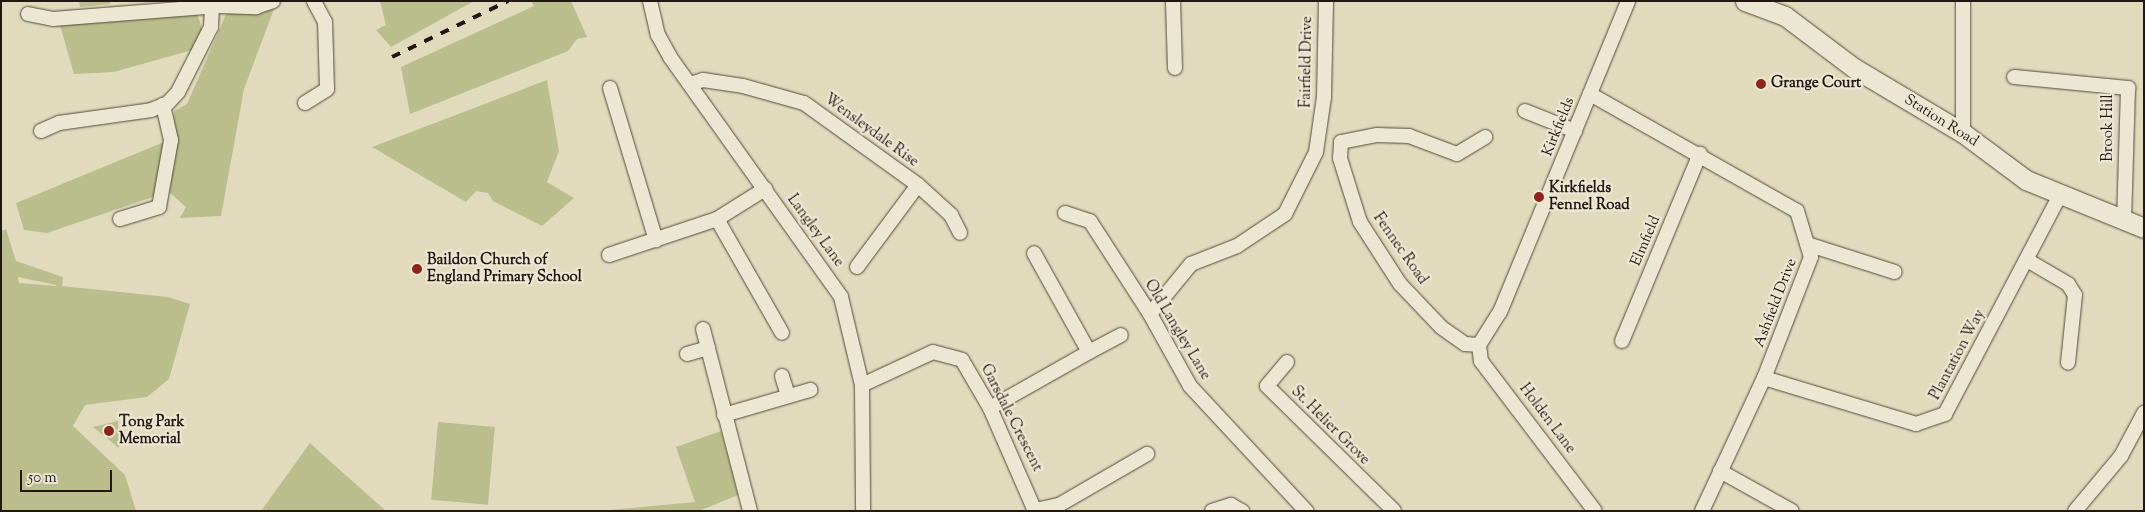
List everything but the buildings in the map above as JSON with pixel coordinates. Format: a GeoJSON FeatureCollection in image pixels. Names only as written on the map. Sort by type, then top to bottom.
{"type":"FeatureCollection","features":[{"type":"Feature","properties":{"kind":"street"},"geometry":{"type":"LineString","coordinates":[[28,14],[53,20],[212,7],[256,7],[273,1]]}},
{"type":"Feature","properties":{"kind":"street"},"geometry":{"type":"LineString","coordinates":[[305,103],[327,90],[325,22],[314,1]]}},
{"type":"Feature","properties":{"kind":"street","name":"Langley Lane"},"geometry":{"type":"LineString","coordinates":[[650,1],[658,35],[690,84],[840,297],[862,385],[863,511]]}},
{"type":"Feature","properties":{"kind":"street"},"geometry":{"type":"LineString","coordinates":[[1173,1],[1176,68]]}},
{"type":"Feature","properties":{"kind":"street","name":"Fairfield Drive"},"geometry":{"type":"LineString","coordinates":[[1150,314],[1191,264],[1237,246],[1285,214],[1316,152],[1324,97],[1326,1]]}},
{"type":"Feature","properties":{"kind":"street","name":"Kirkfields"},"geometry":{"type":"LineString","coordinates":[[1479,345],[1500,312],[1628,1]]}},
{"type":"Feature","properties":{"kind":"street","name":"Station Road"},"geometry":{"type":"LineString","coordinates":[[1745,1],[1785,16],[1854,68],[1963,133],[2026,180],[2059,197],[2144,228]]}},
{"type":"Feature","properties":{"kind":"street"},"geometry":{"type":"LineString","coordinates":[[1963,1],[1963,133]]}},
{"type":"Feature","properties":{"kind":"street"},"geometry":{"type":"LineString","coordinates":[[41,131],[59,123],[162,105],[178,92],[212,27],[212,7]]}},
{"type":"Feature","properties":{"kind":"street","name":"Brook Hill"},"geometry":{"type":"LineString","coordinates":[[2014,77],[2128,88],[2124,221]]}},
{"type":"Feature","properties":{"kind":"street","name":"Wensleydale Rise"},"geometry":{"type":"LineString","coordinates":[[690,84],[703,80],[743,86],[804,103],[918,185],[951,215],[960,233]]}},
{"type":"Feature","properties":{"kind":"street"},"geometry":{"type":"LineString","coordinates":[[610,88],[656,240]]}},
{"type":"Feature","properties":{"kind":"street","name":"Ashfield Drive"},"geometry":{"type":"LineString","coordinates":[[1590,94],[1700,154],[1797,211],[1807,244],[1810,257],[1764,378],[1702,511]]}},
{"type":"Feature","properties":{"kind":"street"},"geometry":{"type":"LineString","coordinates":[[120,219],[159,208],[171,140],[162,105]]}},
{"type":"Feature","properties":{"kind":"street"},"geometry":{"type":"LineString","coordinates":[[1525,110],[1575,131]]}},
{"type":"Feature","properties":{"kind":"street","name":"Fennec Road"},"geometry":{"type":"LineString","coordinates":[[1479,345],[1465,344],[1440,327],[1400,284],[1360,222],[1340,158],[1341,142],[1377,135],[1409,136],[1457,154],[1485,137]]}},
{"type":"Feature","properties":{"kind":"street","name":"Elmfield"},"geometry":{"type":"LineString","coordinates":[[1622,341],[1700,154]]}},
{"type":"Feature","properties":{"kind":"street","name":"Wensleydale Rise"},"geometry":{"type":"LineString","coordinates":[[856,267],[918,185]]}},
{"type":"Feature","properties":{"kind":"street"},"geometry":{"type":"LineString","coordinates":[[609,255],[718,219],[765,189]]}},
{"type":"Feature","properties":{"kind":"street","name":"Plantation Way"},"geometry":{"type":"LineString","coordinates":[[1764,378],[1916,424],[1945,414],[2059,197]]}},
{"type":"Feature","properties":{"kind":"street","name":"Old Langley Lane"},"geometry":{"type":"LineString","coordinates":[[1065,213],[1090,221],[1150,314],[1190,386],[1306,511]]}},
{"type":"Feature","properties":{"kind":"street"},"geometry":{"type":"LineString","coordinates":[[718,219],[782,333]]}},
{"type":"Feature","properties":{"kind":"street"},"geometry":{"type":"LineString","coordinates":[[1807,244],[1895,272]]}},
{"type":"Feature","properties":{"kind":"street"},"geometry":{"type":"LineString","coordinates":[[1034,253],[1089,352]]}},
{"type":"Feature","properties":{"kind":"street"},"geometry":{"type":"LineString","coordinates":[[2027,260],[2068,284],[2075,295],[2068,363]]}},
{"type":"Feature","properties":{"kind":"street"},"geometry":{"type":"LineString","coordinates":[[703,329],[750,511]]}},
{"type":"Feature","properties":{"kind":"street"},"geometry":{"type":"LineString","coordinates":[[990,408],[1121,334]]}},
{"type":"Feature","properties":{"kind":"street","name":"Holden Lane"},"geometry":{"type":"LineString","coordinates":[[1479,345],[1480,361],[1595,511]]}},
{"type":"Feature","properties":{"kind":"street"},"geometry":{"type":"LineString","coordinates":[[687,354],[708,348]]}},
{"type":"Feature","properties":{"kind":"street","name":"Garsdale Crescent"},"geometry":{"type":"LineString","coordinates":[[862,385],[933,352],[949,354],[962,360],[990,408],[1035,510]]}},
{"type":"Feature","properties":{"kind":"street","name":"St. Helier Grove"},"geometry":{"type":"LineString","coordinates":[[1287,362],[1266,386],[1394,511]]}},
{"type":"Feature","properties":{"kind":"street"},"geometry":{"type":"LineString","coordinates":[[782,376],[788,396]]}},
{"type":"Feature","properties":{"kind":"street"},"geometry":{"type":"LineString","coordinates":[[724,415],[810,390]]}},
{"type":"Feature","properties":{"kind":"street"},"geometry":{"type":"LineString","coordinates":[[2075,511],[2121,456],[2144,413]]}},
{"type":"Feature","properties":{"kind":"street"},"geometry":{"type":"LineString","coordinates":[[1035,510],[1059,505],[1147,454]]}},
{"type":"Feature","properties":{"kind":"street"},"geometry":{"type":"LineString","coordinates":[[1720,472],[1792,511]]}},
{"type":"Feature","properties":{"kind":"street"},"geometry":{"type":"LineString","coordinates":[[1212,511],[1231,505],[1242,511]]}},
{"type":"Feature","properties":{"kind":"green space"},"geometry":{"type":"Polygon","coordinates":[[[79,1],[110,1],[110,4],[80,7],[79,1]]]}},
{"type":"Feature","properties":{"kind":"green space"},"geometry":{"type":"Polygon","coordinates":[[[380,1],[474,1],[391,47],[376,30],[386,25],[380,1]]]}},
{"type":"Feature","properties":{"kind":"green space"},"geometry":{"type":"Polygon","coordinates":[[[531,1],[571,1],[587,37],[577,39],[568,51],[410,114],[401,67],[534,6],[531,1]]]}},
{"type":"Feature","properties":{"kind":"green space"},"geometry":{"type":"Polygon","coordinates":[[[274,9],[244,89],[221,216],[180,218],[186,207],[169,192],[174,111],[187,104],[227,12],[274,9]]]}},
{"type":"Feature","properties":{"kind":"green space"},"geometry":{"type":"Polygon","coordinates":[[[197,13],[203,32],[192,50],[114,72],[74,74],[60,25],[197,13]]]}},
{"type":"Feature","properties":{"kind":"green space"},"geometry":{"type":"Polygon","coordinates":[[[547,80],[559,151],[547,182],[574,198],[542,226],[493,201],[488,193],[476,191],[466,202],[372,147],[547,80]]]}},
{"type":"Feature","properties":{"kind":"green space"},"geometry":{"type":"Polygon","coordinates":[[[164,142],[156,196],[47,233],[24,230],[16,203],[164,142]]]}},
{"type":"Feature","properties":{"kind":"green space"},"geometry":{"type":"Polygon","coordinates":[[[6,229],[16,261],[63,277],[62,286],[168,297],[190,304],[169,379],[147,397],[85,405],[73,426],[125,475],[136,511],[1,511],[1,231],[6,229]],[[18,277],[19,283],[56,285],[18,277]]]}},
{"type":"Feature","properties":{"kind":"green space"},"geometry":{"type":"Polygon","coordinates":[[[118,421],[119,448],[93,427],[118,421]]]}},
{"type":"Feature","properties":{"kind":"green space"},"geometry":{"type":"Polygon","coordinates":[[[438,422],[495,427],[488,505],[431,500],[438,422]]]}},
{"type":"Feature","properties":{"kind":"green space"},"geometry":{"type":"Polygon","coordinates":[[[721,431],[738,495],[699,511],[600,511],[695,502],[676,447],[721,431]]]}},
{"type":"Feature","properties":{"kind":"green space"},"geometry":{"type":"Polygon","coordinates":[[[310,443],[332,463],[386,511],[261,511],[310,443]]]}},
{"type":"Feature","properties":{"kind":"railway"},"geometry":{"type":"LineString","coordinates":[[392,57],[508,1]]}},
{"type":"Feature","properties":{"kind":"place","name":"Grange Court"},"geometry":{"type":"Point","coordinates":[1761,84]}},
{"type":"Feature","properties":{"kind":"place","name":"Kirkfields Fennel Road"},"geometry":{"type":"Point","coordinates":[1539,197]}},
{"type":"Feature","properties":{"kind":"place","name":"Baildon Church of England Primary School"},"geometry":{"type":"Point","coordinates":[417,269]}},
{"type":"Feature","properties":{"kind":"place","name":"Tong Park Memorial"},"geometry":{"type":"Point","coordinates":[109,431]}}]}
